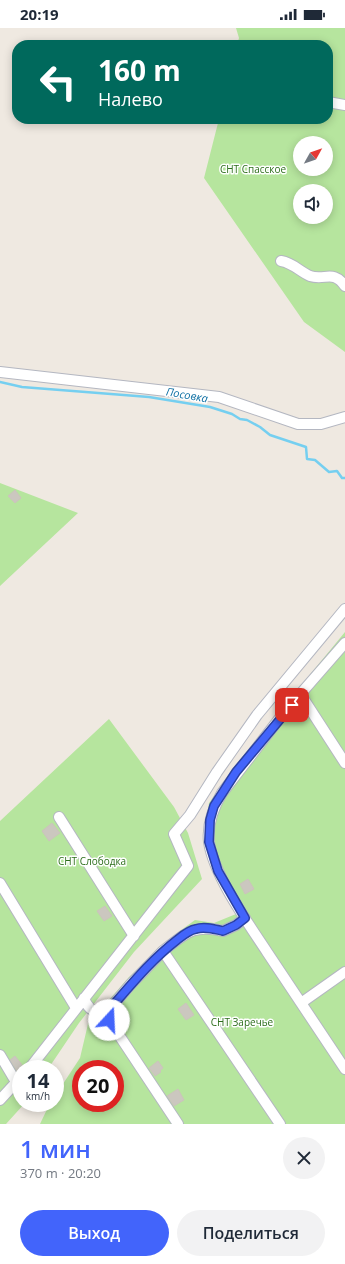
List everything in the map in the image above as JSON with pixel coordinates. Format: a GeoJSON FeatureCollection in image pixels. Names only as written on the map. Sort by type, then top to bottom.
{"type":"FeatureCollection","features":[{"type":"Feature","properties":{"kind":"street"},"geometry":{"type":"LineString","coordinates":[[333,103],[345,105]]}},
{"type":"Feature","properties":{"kind":"street"},"geometry":{"type":"LineString","coordinates":[[281,261],[292,264],[303,272],[314,277],[333,276],[345,286]]}},
{"type":"Feature","properties":{"kind":"street"},"geometry":{"type":"LineString","coordinates":[[0,372],[219,397],[298,424],[321,424],[345,417]]}},
{"type":"Feature","properties":{"kind":"street"},"geometry":{"type":"LineString","coordinates":[[36,1060],[188,866],[174,834],[190,815],[217,772],[257,715],[345,609]]}},
{"type":"Feature","properties":{"kind":"street"},"geometry":{"type":"LineString","coordinates":[[345,643],[301,695],[282,714],[236,772],[214,806],[210,820],[209,842],[218,871],[245,918],[345,1069]]}},
{"type":"Feature","properties":{"kind":"street"},"geometry":{"type":"LineString","coordinates":[[301,695],[345,763]]}},
{"type":"Feature","properties":{"kind":"street"},"geometry":{"type":"LineString","coordinates":[[59,817],[134,936]]}},
{"type":"Feature","properties":{"kind":"street"},"geometry":{"type":"LineString","coordinates":[[0,883],[76,1008]]}},
{"type":"Feature","properties":{"kind":"street"},"geometry":{"type":"LineString","coordinates":[[84,998],[87,1006],[95,1012],[108,1011],[131,984],[163,951],[195,929],[210,928],[223,931],[236,925],[245,918]]}},
{"type":"Feature","properties":{"kind":"street"},"geometry":{"type":"LineString","coordinates":[[163,951],[280,1124]]}},
{"type":"Feature","properties":{"kind":"street"},"geometry":{"type":"LineString","coordinates":[[301,1003],[345,972]]}},
{"type":"Feature","properties":{"kind":"street"},"geometry":{"type":"LineString","coordinates":[[108,1011],[109,1020],[178,1124]]}},
{"type":"Feature","properties":{"kind":"street"},"geometry":{"type":"LineString","coordinates":[[0,1055],[12,1072]]}},
{"type":"Feature","properties":{"kind":"street"},"geometry":{"type":"LineString","coordinates":[[0,1100],[12,1087]]}},
{"type":"Feature","properties":{"kind":"green space","name":"СНТ Спасское"},"geometry":{"type":"Polygon","coordinates":[[[236,28],[345,28],[345,352],[304,322],[204,178],[218,124],[333,124],[333,40],[238,40],[236,28]]]}},
{"type":"Feature","properties":{"kind":"green space"},"geometry":{"type":"Polygon","coordinates":[[[0,483],[78,513],[0,586],[0,483]]]}},
{"type":"Feature","properties":{"kind":"green space","name":"СНТ Заречье"},"geometry":{"type":"Polygon","coordinates":[[[345,632],[345,1124],[40,1124],[46,1112],[64,1112],[64,1082],[72,1070],[72,1112],[124,1112],[124,1060],[79,1060],[88,1024],[129,977],[177,933],[195,920],[214,923],[236,914],[216,880],[203,841],[209,803],[234,767],[345,632]]]}},
{"type":"Feature","properties":{"kind":"green space","name":"СНТ Слободка"},"geometry":{"type":"Polygon","coordinates":[[[109,719],[174,807],[188,833],[202,879],[134,952],[79,1023],[54,1060],[12,1060],[12,1112],[17,1112],[6,1124],[0,1124],[0,821],[109,719]]]}},
{"type":"Feature","properties":{"kind":"building"},"geometry":{"type":"Polygon","coordinates":[[[15,490],[21,498],[15,503],[8,496],[15,490]]]}},
{"type":"Feature","properties":{"kind":"building"},"geometry":{"type":"Polygon","coordinates":[[[52,823],[60,833],[49,841],[42,831],[52,823]]]}},
{"type":"Feature","properties":{"kind":"building"},"geometry":{"type":"Polygon","coordinates":[[[248,879],[254,889],[245,894],[240,884],[248,879]]]}},
{"type":"Feature","properties":{"kind":"building"},"geometry":{"type":"Polygon","coordinates":[[[105,906],[112,916],[104,921],[97,911],[105,906]]]}},
{"type":"Feature","properties":{"kind":"building"},"geometry":{"type":"Polygon","coordinates":[[[186,1003],[194,1015],[186,1020],[178,1009],[186,1003]]]}},
{"type":"Feature","properties":{"kind":"building"},"geometry":{"type":"Polygon","coordinates":[[[15,1056],[18,1060],[12,1060],[12,1063],[10,1060],[15,1056]]]}},
{"type":"Feature","properties":{"kind":"building"},"geometry":{"type":"Polygon","coordinates":[[[158,1061],[163,1068],[160,1071],[161,1072],[155,1076],[149,1068],[158,1061]]]}},
{"type":"Feature","properties":{"kind":"building"},"geometry":{"type":"Polygon","coordinates":[[[178,1089],[184,1100],[174,1106],[167,1096],[178,1089]]]}},
{"type":"Feature","properties":{"kind":"waterway","name":"Посовка"},"geometry":{"type":"LineString","coordinates":[[0,382],[22,387],[149,397],[210,407],[232,414],[240,419],[247,420],[260,427],[270,435],[306,447],[307,459],[315,460],[329,472],[337,471],[342,478],[345,478]]}},
{"type":"Feature","properties":{"kind":"route"},"geometry":{"type":"LineString","coordinates":[[109,1020],[108,1011],[152,961],[163,951],[195,929],[210,928],[223,931],[236,925],[245,918],[218,871],[209,842],[210,820],[214,806],[236,772],[257,748],[282,714],[292,705]]}}]}
